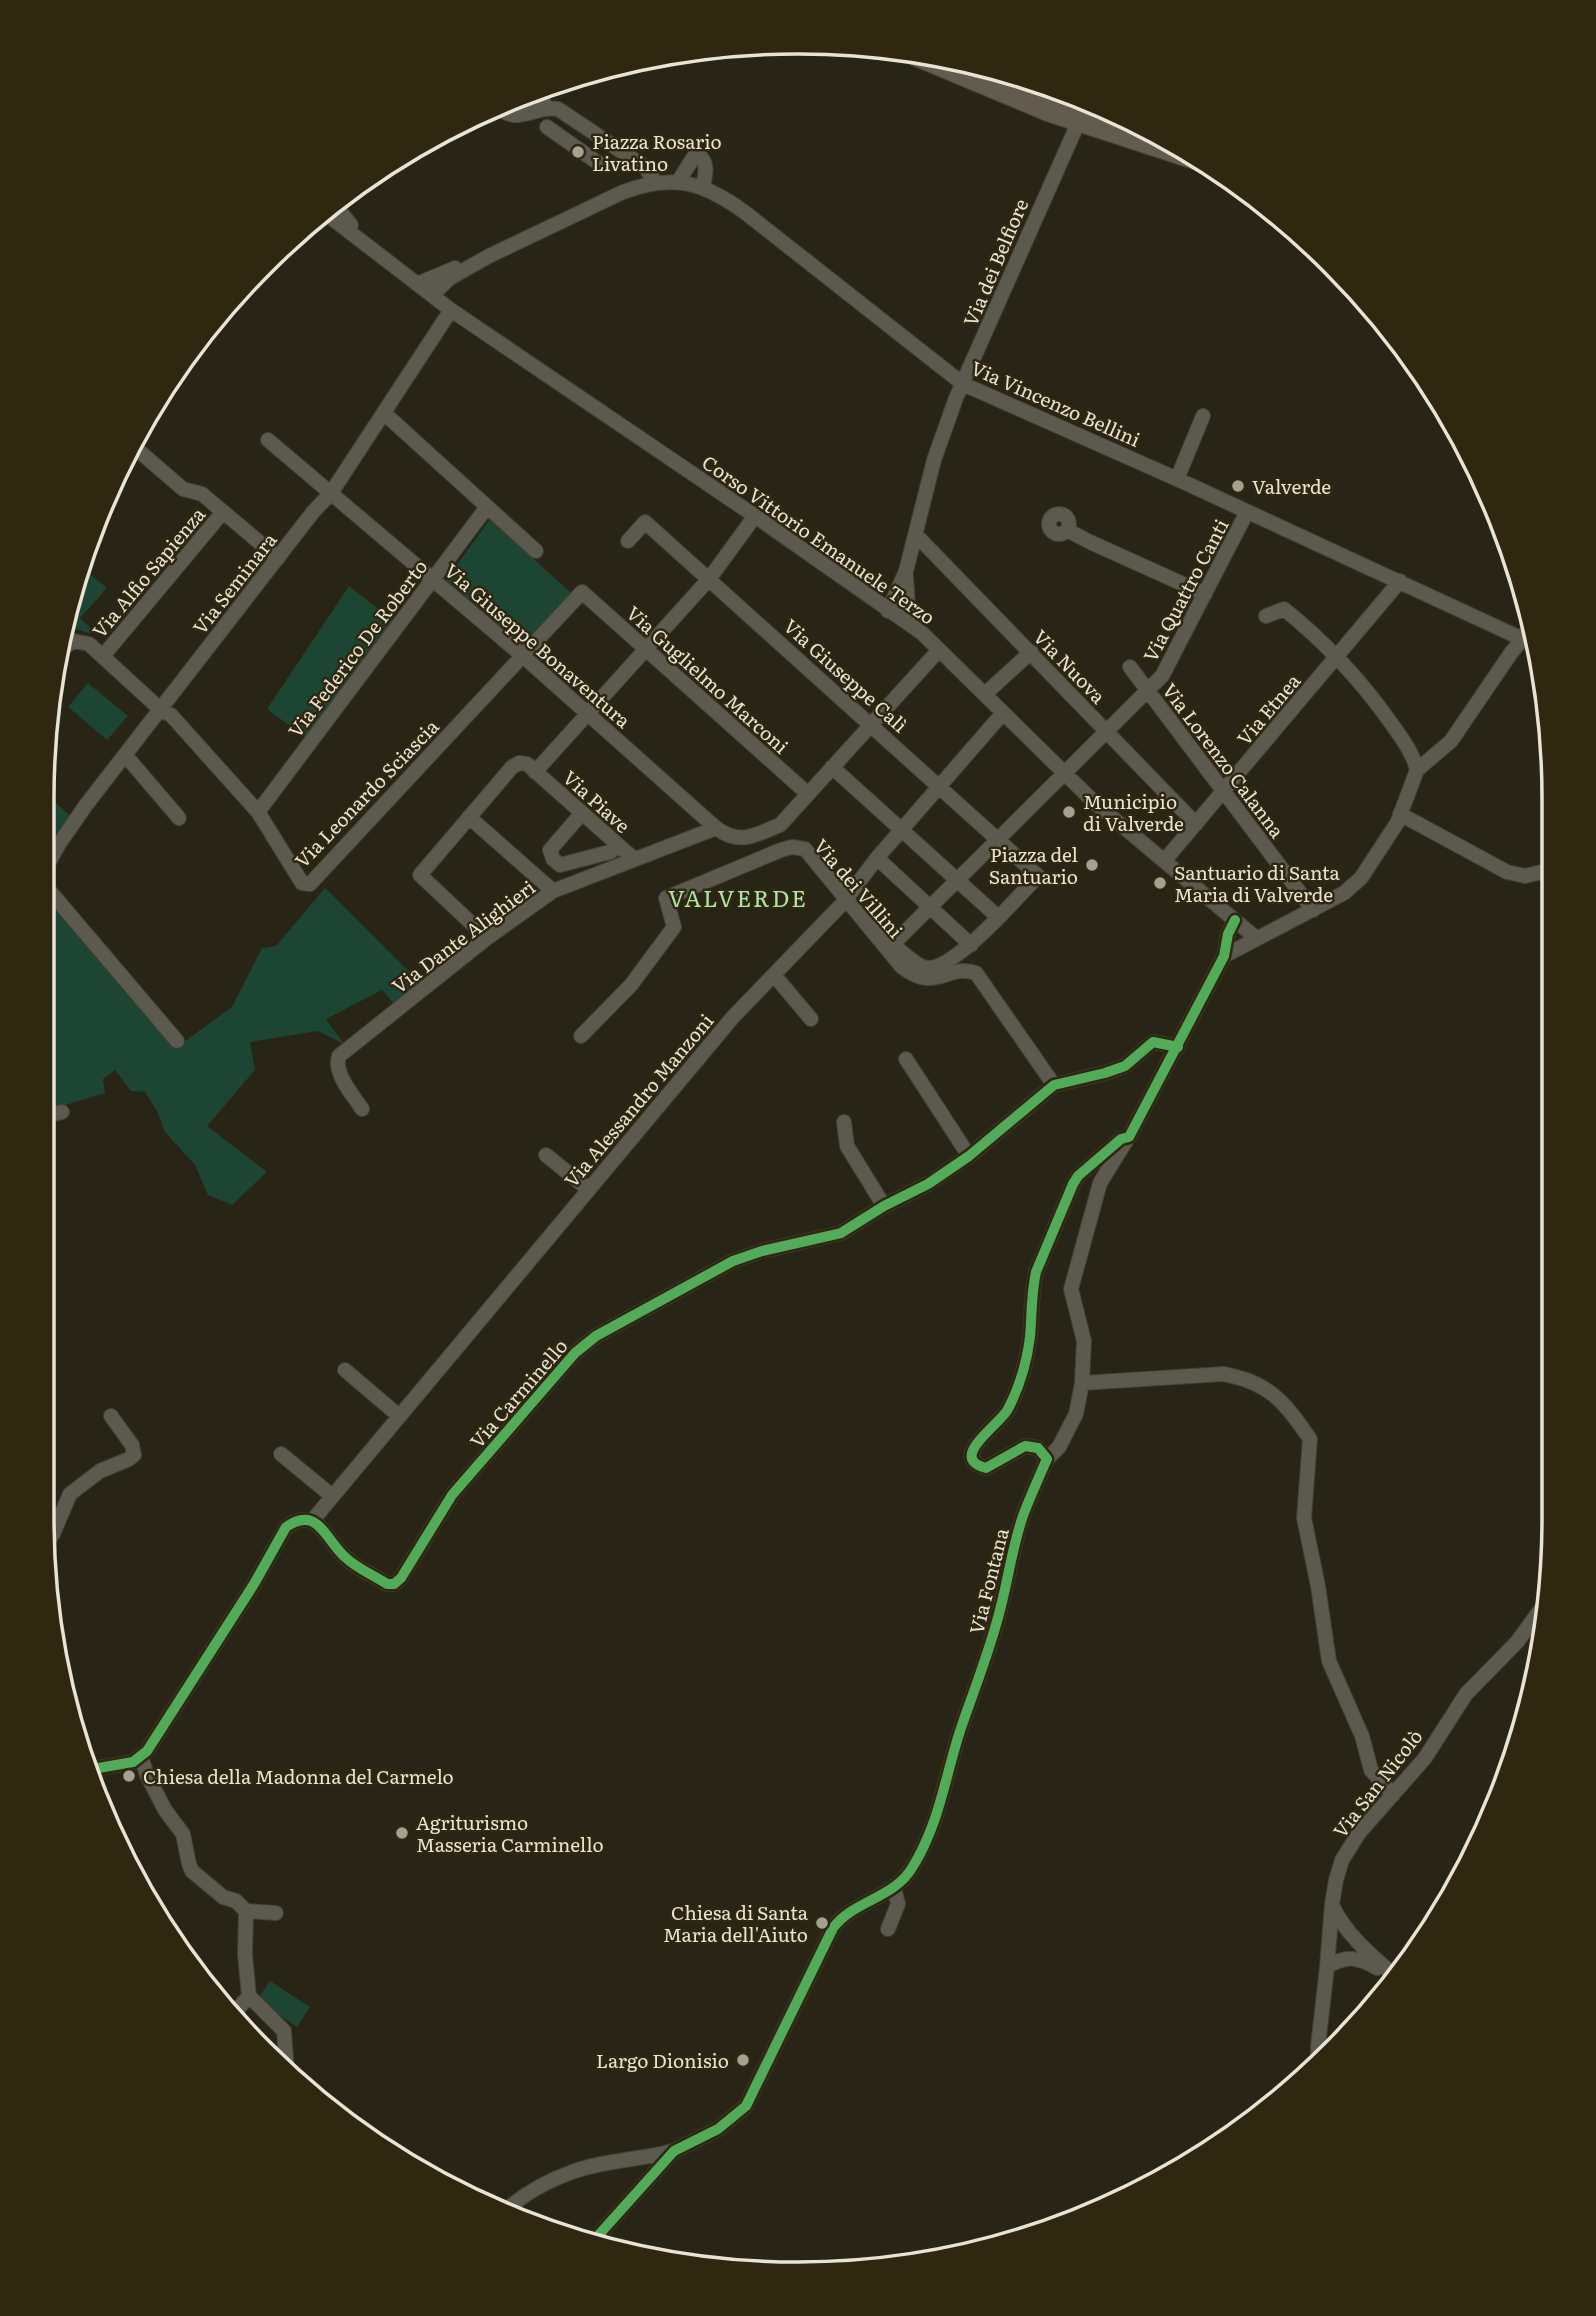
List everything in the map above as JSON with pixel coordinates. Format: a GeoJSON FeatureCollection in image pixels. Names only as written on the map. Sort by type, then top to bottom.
{"type":"FeatureCollection","features":[{"type":"Feature","properties":{"kind":"highway"},"geometry":{"type":"LineString","coordinates":[[950,71],[1049,112],[1158,148]]}},
{"type":"Feature","properties":{"kind":"street"},"geometry":{"type":"LineString","coordinates":[[542,100],[550,108]]}},
{"type":"Feature","properties":{"kind":"street"},"geometry":{"type":"LineString","coordinates":[[507,114],[515,116],[558,108],[645,167],[655,182]]}},
{"type":"Feature","properties":{"kind":"street"},"geometry":{"type":"LineString","coordinates":[[547,127],[601,165]]}},
{"type":"Feature","properties":{"kind":"street","name":"Via dei Belfiore"},"geometry":{"type":"LineString","coordinates":[[906,571],[934,460],[963,384],[1075,130]]}},
{"type":"Feature","properties":{"kind":"street"},"geometry":{"type":"LineString","coordinates":[[579,150],[592,132]]}},
{"type":"Feature","properties":{"kind":"street"},"geometry":{"type":"LineString","coordinates":[[678,182],[695,155],[699,155],[705,160],[706,168],[703,187]]}},
{"type":"Feature","properties":{"kind":"street","name":"Via Vincenzo Bellini"},"geometry":{"type":"LineString","coordinates":[[489,256],[623,192],[655,182],[678,182],[703,187],[723,195],[963,384],[1177,479],[1516,636],[1523,635]]}},
{"type":"Feature","properties":{"kind":"street"},"geometry":{"type":"LineString","coordinates":[[340,212],[363,240]]}},
{"type":"Feature","properties":{"kind":"street","name":"Corso Vittorio Emanuele Terzo"},"geometry":{"type":"LineString","coordinates":[[333,218],[451,310],[909,624],[1120,825],[1256,938]]}},
{"type":"Feature","properties":{"kind":"street"},"geometry":{"type":"LineString","coordinates":[[417,284],[489,256]]}},
{"type":"Feature","properties":{"kind":"street"},"geometry":{"type":"LineString","coordinates":[[432,295],[450,278],[489,256]]}},
{"type":"Feature","properties":{"kind":"street","name":"Via Seminara"},"geometry":{"type":"LineString","coordinates":[[54,853],[78,816],[313,512],[331,493],[451,310]]}},
{"type":"Feature","properties":{"kind":"street"},"geometry":{"type":"LineString","coordinates":[[384,414],[536,551]]}},
{"type":"Feature","properties":{"kind":"street"},"geometry":{"type":"LineString","coordinates":[[1177,479],[1203,416]]}},
{"type":"Feature","properties":{"kind":"street","name":"Via Giuseppe Bonaventura"},"geometry":{"type":"LineString","coordinates":[[268,440],[589,713],[716,828]]}},
{"type":"Feature","properties":{"kind":"street"},"geometry":{"type":"LineString","coordinates":[[140,452],[183,489],[202,494],[278,558]]}},
{"type":"Feature","properties":{"kind":"street","name":"Via Federico De Roberto"},"geometry":{"type":"LineString","coordinates":[[258,812],[487,507]]}},
{"type":"Feature","properties":{"kind":"street","name":"Via Alfio Sapienza"},"geometry":{"type":"LineString","coordinates":[[103,656],[223,512]]}},
{"type":"Feature","properties":{"kind":"street","name":"Via Quattro Canti"},"geometry":{"type":"LineString","coordinates":[[893,944],[1162,676],[1247,512]]}},
{"type":"Feature","properties":{"kind":"street"},"geometry":{"type":"LineString","coordinates":[[487,938],[420,875],[512,767],[519,763],[527,764],[535,772],[709,579],[755,516]]}},
{"type":"Feature","properties":{"kind":"street","name":"Via Giuseppe Calì"},"geometry":{"type":"LineString","coordinates":[[628,541],[645,522],[999,838],[1038,876],[998,917]]}},
{"type":"Feature","properties":{"kind":"street"},"geometry":{"type":"LineString","coordinates":[[1068,530],[1205,594]]}},
{"type":"Feature","properties":{"kind":"street","name":"Via Nuova"},"geometry":{"type":"LineString","coordinates":[[916,535],[1196,824]]}},
{"type":"Feature","properties":{"kind":"street"},"geometry":{"type":"LineString","coordinates":[[888,611],[906,571]]}},
{"type":"Feature","properties":{"kind":"street"},"geometry":{"type":"LineString","coordinates":[[906,571],[909,624]]}},
{"type":"Feature","properties":{"kind":"street","name":"Via Etnea"},"geometry":{"type":"LineString","coordinates":[[1165,860],[1400,582]]}},
{"type":"Feature","properties":{"kind":"street","name":"Via Leonardo Sciascia"},"geometry":{"type":"LineString","coordinates":[[71,644],[82,641],[89,644],[161,710],[171,715],[258,812],[302,883],[310,884],[582,592]]}},
{"type":"Feature","properties":{"kind":"street","name":"Via Guglielmo Marconi"},"geometry":{"type":"LineString","coordinates":[[582,592],[808,794]]}},
{"type":"Feature","properties":{"kind":"street"},"geometry":{"type":"LineString","coordinates":[[1266,617],[1284,609],[1337,657],[1368,690],[1402,739],[1417,770]]}},
{"type":"Feature","properties":{"kind":"street"},"geometry":{"type":"LineString","coordinates":[[1224,956],[1344,893],[1361,878],[1397,823],[1417,770],[1451,741],[1511,653],[1524,639]]}},
{"type":"Feature","properties":{"kind":"street"},"geometry":{"type":"LineString","coordinates":[[716,828],[735,839],[780,825],[939,650]]}},
{"type":"Feature","properties":{"kind":"street"},"geometry":{"type":"LineString","coordinates":[[985,694],[1031,652]]}},
{"type":"Feature","properties":{"kind":"street","name":"Via Lorenzo Calanna"},"geometry":{"type":"LineString","coordinates":[[1130,667],[1313,910]]}},
{"type":"Feature","properties":{"kind":"street","name":"Via Alessandro Manzoni"},"geometry":{"type":"LineString","coordinates":[[312,1521],[733,1017],[846,897],[1003,713]]}},
{"type":"Feature","properties":{"kind":"street"},"geometry":{"type":"LineString","coordinates":[[126,756],[179,818]]}},
{"type":"Feature","properties":{"kind":"street"},"geometry":{"type":"LineString","coordinates":[[832,767],[998,917],[971,945],[934,968],[922,967],[867,925]]}},
{"type":"Feature","properties":{"kind":"street","name":"Via Piave"},"geometry":{"type":"LineString","coordinates":[[535,772],[634,859]]}},
{"type":"Feature","properties":{"kind":"street"},"geometry":{"type":"LineString","coordinates":[[582,813],[550,850],[553,859],[560,865],[610,852],[619,846]]}},
{"type":"Feature","properties":{"kind":"street"},"geometry":{"type":"LineString","coordinates":[[1401,814],[1507,873],[1525,876],[1542,872]]}},
{"type":"Feature","properties":{"kind":"street"},"geometry":{"type":"LineString","coordinates":[[469,817],[553,891]]}},
{"type":"Feature","properties":{"kind":"street","name":"Via Dante Alighieri"},"geometry":{"type":"LineString","coordinates":[[362,1109],[340,1074],[337,1063],[339,1056],[487,938],[553,891],[716,828]]}},
{"type":"Feature","properties":{"kind":"street","name":"Via dei Villini"},"geometry":{"type":"LineString","coordinates":[[581,1036],[631,985],[674,927],[666,898],[792,847],[805,849],[901,966],[921,978],[929,979],[970,971],[976,973],[1054,1085]]}},
{"type":"Feature","properties":{"kind":"street"},"geometry":{"type":"LineString","coordinates":[[877,858],[971,945]]}},
{"type":"Feature","properties":{"kind":"street"},"geometry":{"type":"LineString","coordinates":[[54,896],[177,1041]]}},
{"type":"Feature","properties":{"kind":"street"},"geometry":{"type":"LineString","coordinates":[[1047,1459],[1038,1448],[1025,1446],[986,1468],[979,1466],[971,1455],[977,1441],[1001,1420],[1020,1379],[1028,1348],[1032,1288],[1036,1272],[1073,1184],[1078,1176],[1121,1139],[1129,1137],[1224,956],[1228,934],[1235,920]]}},
{"type":"Feature","properties":{"kind":"street"},"geometry":{"type":"LineString","coordinates":[[774,975],[811,1019]]}},
{"type":"Feature","properties":{"kind":"street","name":"Via Carminello"},"geometry":{"type":"LineString","coordinates":[[312,1521],[320,1526],[343,1556],[387,1584],[394,1584],[401,1578],[452,1495],[575,1353],[596,1336],[733,1261],[761,1251],[841,1233],[884,1206],[928,1184],[969,1156],[1054,1085],[1125,1066],[1153,1042],[1178,1047]]}},
{"type":"Feature","properties":{"kind":"street"},"geometry":{"type":"LineString","coordinates":[[906,1059],[969,1156]]}},
{"type":"Feature","properties":{"kind":"street"},"geometry":{"type":"LineString","coordinates":[[54,1114],[62,1112]]}},
{"type":"Feature","properties":{"kind":"street"},"geometry":{"type":"LineString","coordinates":[[844,1122],[847,1146],[884,1206]]}},
{"type":"Feature","properties":{"kind":"street","name":"Via Fontana"},"geometry":{"type":"LineString","coordinates":[[599,2234],[674,2151],[718,2129],[746,2106],[833,1928],[841,1917],[853,1908],[901,1883],[919,1855],[946,1789],[961,1729],[976,1690],[1001,1605],[1005,1579],[1023,1515],[1047,1459],[1059,1447],[1076,1414],[1082,1383],[1084,1341],[1070,1289],[1100,1183],[1129,1137]]}},
{"type":"Feature","properties":{"kind":"street"},"geometry":{"type":"LineString","coordinates":[[546,1155],[588,1189]]}},
{"type":"Feature","properties":{"kind":"street"},"geometry":{"type":"LineString","coordinates":[[345,1370],[398,1416]]}},
{"type":"Feature","properties":{"kind":"street"},"geometry":{"type":"LineString","coordinates":[[1082,1383],[1223,1374],[1253,1382],[1275,1394],[1284,1404],[1310,1439],[1304,1518],[1329,1661],[1362,1736],[1370,1770],[1393,1796]]}},
{"type":"Feature","properties":{"kind":"street"},"geometry":{"type":"LineString","coordinates":[[55,1530],[70,1494],[100,1471],[134,1455],[132,1446],[111,1416]]}},
{"type":"Feature","properties":{"kind":"street"},"geometry":{"type":"LineString","coordinates":[[281,1454],[332,1496]]}},
{"type":"Feature","properties":{"kind":"street"},"geometry":{"type":"LineString","coordinates":[[98,1768],[133,1762],[148,1751],[254,1584],[286,1527],[295,1521],[312,1521]]}},
{"type":"Feature","properties":{"kind":"street","name":"Via San Nicolò"},"geometry":{"type":"LineString","coordinates":[[1318,2049],[1332,1904],[1336,1880],[1349,1847],[1425,1758],[1466,1694],[1517,1642],[1535,1618]]}},
{"type":"Feature","properties":{"kind":"street"},"geometry":{"type":"LineString","coordinates":[[142,1757],[147,1775],[165,1810],[183,1834],[192,1871],[223,1897],[236,1901],[246,1911],[276,1913]]}},
{"type":"Feature","properties":{"kind":"street"},"geometry":{"type":"LineString","coordinates":[[888,1929],[898,1904],[894,1888]]}},
{"type":"Feature","properties":{"kind":"street"},"geometry":{"type":"LineString","coordinates":[[1332,1904],[1340,1921],[1359,1944],[1388,1971]]}},
{"type":"Feature","properties":{"kind":"street"},"geometry":{"type":"LineString","coordinates":[[246,1911],[245,1955],[249,1996],[284,2031],[286,2057]]}},
{"type":"Feature","properties":{"kind":"street"},"geometry":{"type":"LineString","coordinates":[[1329,1939],[1345,1951],[1387,1973]]}},
{"type":"Feature","properties":{"kind":"street"},"geometry":{"type":"LineString","coordinates":[[1327,1967],[1336,1961],[1362,1959]]}},
{"type":"Feature","properties":{"kind":"street"},"geometry":{"type":"LineString","coordinates":[[239,2008],[249,1996]]}},
{"type":"Feature","properties":{"kind":"street"},"geometry":{"type":"LineString","coordinates":[[512,2205],[523,2195],[573,2171],[674,2151]]}},
{"type":"Feature","properties":{"kind":"green space"},"geometry":{"type":"Polygon","coordinates":[[[490,519],[571,593],[523,646],[446,580],[490,519]]]}},
{"type":"Feature","properties":{"kind":"green space"},"geometry":{"type":"Polygon","coordinates":[[[90,574],[107,588],[80,618],[95,632],[93,634],[75,629],[90,574]]]}},
{"type":"Feature","properties":{"kind":"green space"},"geometry":{"type":"Polygon","coordinates":[[[349,586],[395,622],[307,739],[267,709],[349,586]]]}},
{"type":"Feature","properties":{"kind":"green space"},"geometry":{"type":"Polygon","coordinates":[[[88,683],[128,716],[107,740],[68,707],[88,683]]]}},
{"type":"Feature","properties":{"kind":"green space"},"geometry":{"type":"Polygon","coordinates":[[[54,801],[72,817],[54,846],[54,801]]]}},
{"type":"Feature","properties":{"kind":"green space"},"geometry":{"type":"Polygon","coordinates":[[[325,888],[422,984],[395,1005],[382,990],[326,1019],[344,1044],[318,1031],[250,1042],[255,1070],[207,1126],[267,1172],[232,1205],[208,1195],[195,1165],[165,1132],[157,1111],[145,1092],[131,1091],[115,1070],[103,1079],[105,1093],[54,1108],[54,908],[174,1049],[232,1007],[262,948],[276,946],[325,888]]]}},
{"type":"Feature","properties":{"kind":"green space"},"geometry":{"type":"Polygon","coordinates":[[[270,1981],[310,2007],[297,2027],[257,2000],[270,1981]]]}},
{"type":"Feature","properties":{"kind":"cycle path"},"geometry":{"type":"LineString","coordinates":[[599,2234],[674,2151],[718,2129],[746,2106],[833,1928],[852,1911],[895,1887],[912,1868],[921,1851],[936,1817],[961,1728],[992,1637],[1020,1524],[1047,1459],[1038,1448],[1025,1446],[986,1468],[975,1463],[972,1457],[974,1449],[1008,1409],[1016,1392],[1029,1346],[1036,1272],[1073,1184],[1078,1176],[1121,1139],[1129,1137],[1224,956],[1228,934],[1235,920]]}},
{"type":"Feature","properties":{"kind":"cycle path"},"geometry":{"type":"LineString","coordinates":[[98,1768],[133,1762],[147,1751],[254,1584],[286,1527],[297,1521],[313,1522],[349,1561],[387,1584],[394,1584],[401,1578],[452,1495],[575,1353],[596,1336],[733,1261],[762,1251],[841,1233],[884,1206],[928,1184],[969,1156],[1054,1085],[1125,1066],[1153,1042],[1178,1047]]}},
{"type":"Feature","properties":{"kind":"place","name":"Piazza Rosario Livatino"},"geometry":{"type":"Point","coordinates":[578,152]}},
{"type":"Feature","properties":{"kind":"place","name":"Valverde"},"geometry":{"type":"Point","coordinates":[1238,486]}},
{"type":"Feature","properties":{"kind":"place","name":"Municipio di Valverde"},"geometry":{"type":"Point","coordinates":[1069,812]}},
{"type":"Feature","properties":{"kind":"place","name":"Piazza del Santuario"},"geometry":{"type":"Point","coordinates":[1092,865]}},
{"type":"Feature","properties":{"kind":"place","name":"Santuario di Santa Maria di Valverde"},"geometry":{"type":"Point","coordinates":[1160,883]}},
{"type":"Feature","properties":{"kind":"place","name":"Chiesa della Madonna del Carmelo"},"geometry":{"type":"Point","coordinates":[129,1776]}},
{"type":"Feature","properties":{"kind":"place","name":"Agriturismo Masseria Carminello"},"geometry":{"type":"Point","coordinates":[402,1833]}},
{"type":"Feature","properties":{"kind":"place","name":"Chiesa di Santa Maria dell'Aiuto"},"geometry":{"type":"Point","coordinates":[822,1923]}},
{"type":"Feature","properties":{"kind":"place","name":"Largo Dionisio"},"geometry":{"type":"Point","coordinates":[743,2060]}},
{"type":"Feature","properties":{"kind":"district","name":"VALVERDE"},"geometry":{"type":"Point","coordinates":[738,897]}}]}
